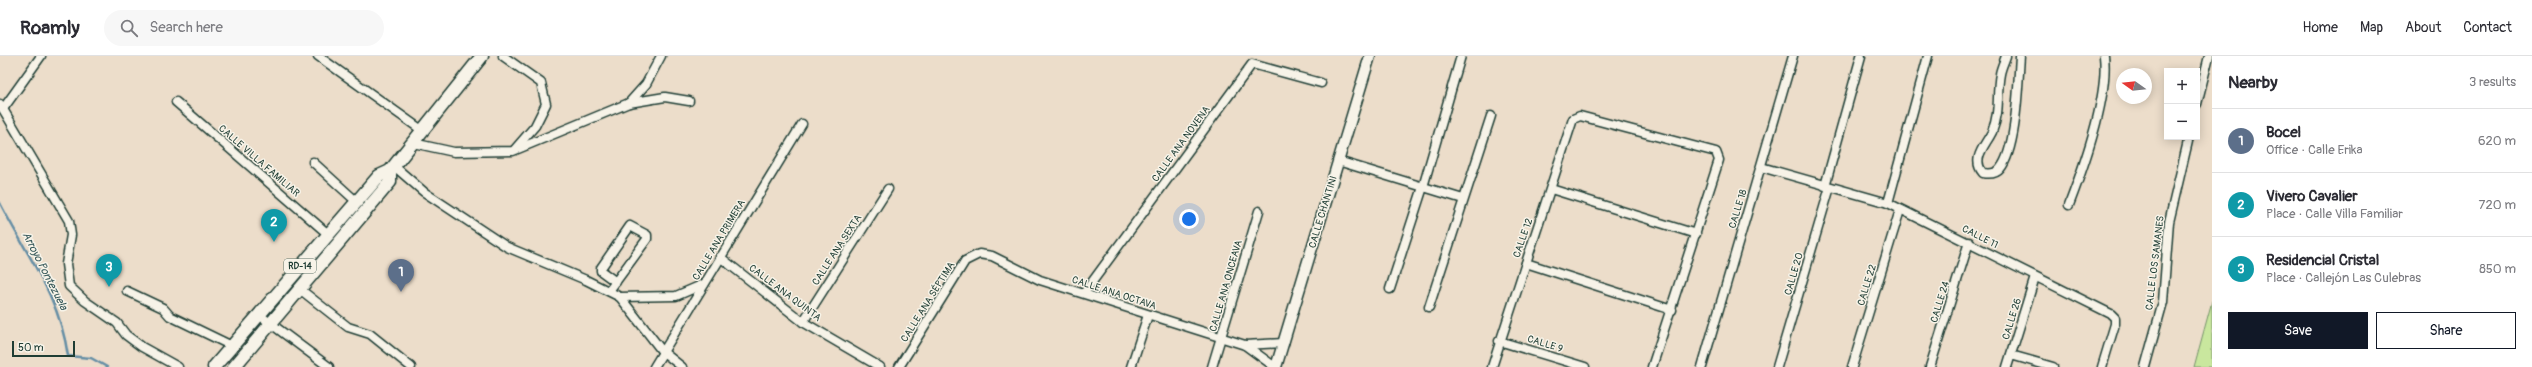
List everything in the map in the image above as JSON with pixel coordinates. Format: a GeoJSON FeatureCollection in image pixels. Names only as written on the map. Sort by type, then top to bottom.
{"type":"FeatureCollection","features":[{"type":"Feature","properties":{"kind":"main road","name":"RD-14"},"geometry":{"type":"LineString","coordinates":[[214,367],[258,314],[379,176],[392,168],[482,56]]}},
{"type":"Feature","properties":{"kind":"main road","name":"RD-14"},"geometry":{"type":"LineString","coordinates":[[234,367],[301,290],[390,182],[392,168]]}},
{"type":"Feature","properties":{"kind":"street"},"geometry":{"type":"LineString","coordinates":[[40,56],[1,106],[69,221],[70,234],[66,264],[69,286],[85,301],[117,323],[126,335],[142,347],[178,367]]}},
{"type":"Feature","properties":{"kind":"street"},"geometry":{"type":"LineString","coordinates":[[318,56],[423,131]]}},
{"type":"Feature","properties":{"kind":"street"},"geometry":{"type":"LineString","coordinates":[[503,56],[541,83],[546,104],[535,126],[513,151]]}},
{"type":"Feature","properties":{"kind":"street"},"geometry":{"type":"LineString","coordinates":[[629,103],[646,84],[661,56]]}},
{"type":"Feature","properties":{"kind":"street","name":"CALLE CHANTINI"},"geometry":{"type":"LineString","coordinates":[[1276,367],[1370,56]]}},
{"type":"Feature","properties":{"kind":"street"},"geometry":{"type":"LineString","coordinates":[[1390,289],[1423,187],[1461,56]]}},
{"type":"Feature","properties":{"kind":"street","name":"CALLE 18"},"geometry":{"type":"LineString","coordinates":[[1702,367],[1793,56]]}},
{"type":"Feature","properties":{"kind":"street","name":"CALLE 20"},"geometry":{"type":"LineString","coordinates":[[1777,367],[1828,186],[1861,56]]}},
{"type":"Feature","properties":{"kind":"street"},"geometry":{"type":"LineString","coordinates":[[1888,204],[1928,56]]}},
{"type":"Feature","properties":{"kind":"street"},"geometry":{"type":"LineString","coordinates":[[2006,56],[2000,74],[1998,111],[1992,132],[1977,160],[1978,167],[1983,173],[1992,174],[2000,169],[2014,131],[2020,56]]}},
{"type":"Feature","properties":{"kind":"street"},"geometry":{"type":"LineString","coordinates":[[2069,205],[2104,92],[2106,72],[2104,56]]}},
{"type":"Feature","properties":{"kind":"street"},"geometry":{"type":"LineString","coordinates":[[2200,92],[2209,56]]}},
{"type":"Feature","properties":{"kind":"street","name":"CALLE ANA NOVENA"},"geometry":{"type":"LineString","coordinates":[[1084,293],[1252,64],[1321,83]]}},
{"type":"Feature","properties":{"kind":"street"},"geometry":{"type":"LineString","coordinates":[[413,143],[454,152],[513,151],[629,103],[665,97],[689,101]]}},
{"type":"Feature","properties":{"kind":"street","name":"CALLE VILLA FAMILIAR"},"geometry":{"type":"LineString","coordinates":[[176,102],[328,234]]}},
{"type":"Feature","properties":{"kind":"street"},"geometry":{"type":"LineString","coordinates":[[1429,307],[1491,116]]}},
{"type":"Feature","properties":{"kind":"street","name":"CALLE 12"},"geometry":{"type":"LineString","coordinates":[[1492,367],[1499,341],[1575,116],[1716,152],[1719,160],[1696,234]]}},
{"type":"Feature","properties":{"kind":"street","name":"CALLE ANA PRIMERA"},"geometry":{"type":"LineString","coordinates":[[654,367],[662,351],[802,124]]}},
{"type":"Feature","properties":{"kind":"street","name":"CALLE LOS SAMANES"},"geometry":{"type":"LineString","coordinates":[[2145,367],[2163,302],[2169,222],[2188,140]]}},
{"type":"Feature","properties":{"kind":"street"},"geometry":{"type":"LineString","coordinates":[[1338,161],[1463,199]]}},
{"type":"Feature","properties":{"kind":"street"},"geometry":{"type":"LineString","coordinates":[[313,162],[357,202]]}},
{"type":"Feature","properties":{"kind":"street","name":"CALLE 11"},"geometry":{"type":"LineString","coordinates":[[1761,167],[1888,204],[1969,242],[2115,318],[2102,367]]}},
{"type":"Feature","properties":{"kind":"street"},"geometry":{"type":"LineString","coordinates":[[392,168],[424,192],[507,247],[620,297],[662,351],[682,367]]}},
{"type":"Feature","properties":{"kind":"street"},"geometry":{"type":"LineString","coordinates":[[1551,189],[1696,234],[1652,367]]}},
{"type":"Feature","properties":{"kind":"street","name":"CALLE ANA SEXTA"},"geometry":{"type":"LineString","coordinates":[[803,322],[888,190]]}},
{"type":"Feature","properties":{"kind":"street","name":"CALLE 22"},"geometry":{"type":"LineString","coordinates":[[1852,367],[1900,210]]}},
{"type":"Feature","properties":{"kind":"street","name":"CALLE ANA ONCEAVA"},"geometry":{"type":"LineString","coordinates":[[1212,367],[1259,211]]}},
{"type":"Feature","properties":{"kind":"street"},"geometry":{"type":"LineString","coordinates":[[609,291],[616,282],[647,240],[647,234],[633,226],[630,226],[601,268],[601,271],[616,282]]}},
{"type":"Feature","properties":{"kind":"street","name":"CALLE 24"},"geometry":{"type":"LineString","coordinates":[[1930,367],[1969,242]]}},
{"type":"Feature","properties":{"kind":"street","name":"CALLE ANA OCTAVA"},"geometry":{"type":"LineString","coordinates":[[979,254],[992,256],[1040,280],[1245,345],[1276,367]]}},
{"type":"Feature","properties":{"kind":"street","name":"CALLE ANA SÉPTIMA"},"geometry":{"type":"LineString","coordinates":[[898,367],[965,261],[979,254]]}},
{"type":"Feature","properties":{"kind":"street","name":"CALLE ANA QUINTA"},"geometry":{"type":"LineString","coordinates":[[720,257],[803,322],[880,367]]}},
{"type":"Feature","properties":{"kind":"street"},"geometry":{"type":"LineString","coordinates":[[1526,263],[1672,310]]}},
{"type":"Feature","properties":{"kind":"street","name":"CALLE 26"},"geometry":{"type":"LineString","coordinates":[[2007,367],[2035,277]]}},
{"type":"Feature","properties":{"kind":"street"},"geometry":{"type":"LineString","coordinates":[[620,297],[676,296],[704,284]]}},
{"type":"Feature","properties":{"kind":"street"},"geometry":{"type":"LineString","coordinates":[[301,290],[348,327],[370,334],[411,367]]}},
{"type":"Feature","properties":{"kind":"street"},"geometry":{"type":"LineString","coordinates":[[127,291],[163,308],[170,316],[232,346]]}},
{"type":"Feature","properties":{"kind":"street"},"geometry":{"type":"LineString","coordinates":[[258,314],[329,367]]}},
{"type":"Feature","properties":{"kind":"street"},"geometry":{"type":"LineString","coordinates":[[1130,367],[1148,315]]}},
{"type":"Feature","properties":{"kind":"street","name":"CALLE 9"},"geometry":{"type":"LineString","coordinates":[[1499,341],[1585,367]]}},
{"type":"Feature","properties":{"kind":"street","name":"CALLE ANA OCTAVA"},"geometry":{"type":"LineString","coordinates":[[1245,345],[1284,343]]}},
{"type":"Feature","properties":{"kind":"street"},"geometry":{"type":"LineString","coordinates":[[2011,355],[2053,367]]}},
{"type":"Feature","properties":{"kind":"green space"},"geometry":{"type":"Polygon","coordinates":[[[2212,301],[2212,367],[2194,367],[2212,301]]]}},
{"type":"Feature","properties":{"kind":"waterway","name":"Arroyo Pontezuela"},"geometry":{"type":"LineString","coordinates":[[0,203],[50,295],[64,334],[68,356],[91,358],[107,367]]}},
{"type":"Feature","properties":{"kind":"place","name":"Vivero Cavalier"},"geometry":{"type":"Point","coordinates":[274,242]}},
{"type":"Feature","properties":{"kind":"place","name":"Residencial Cristal"},"geometry":{"type":"Point","coordinates":[109,287]}},
{"type":"Feature","properties":{"kind":"place","name":"Bocel"},"geometry":{"type":"Point","coordinates":[401,292]}}]}
